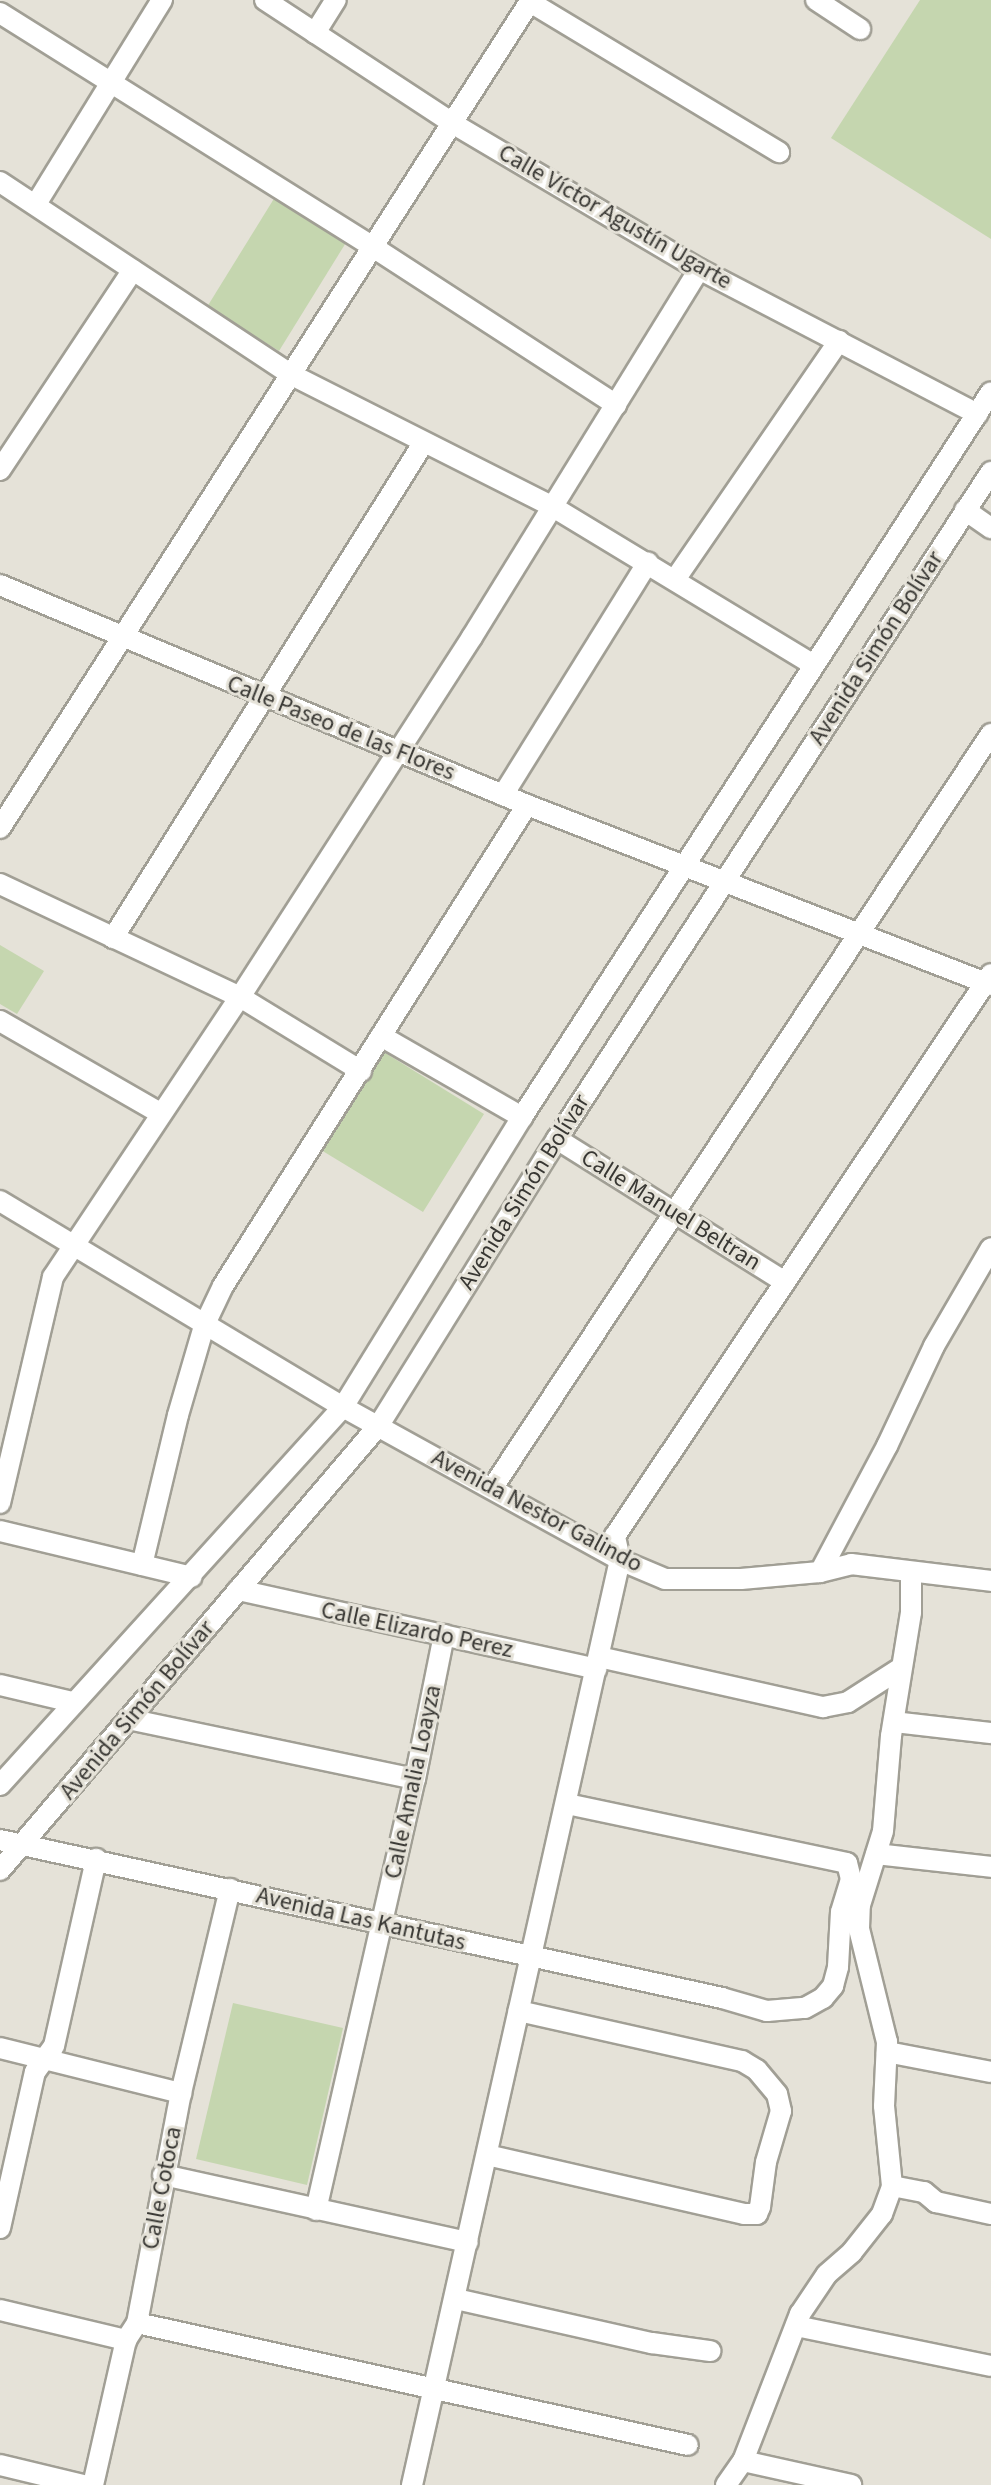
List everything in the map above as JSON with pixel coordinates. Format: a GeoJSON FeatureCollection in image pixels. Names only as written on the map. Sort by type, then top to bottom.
{"type":"FeatureCollection","features":[{"type":"Feature","properties":{"kind":"street"},"geometry":{"type":"LineString","coordinates":[[36,204],[162,0]]}},
{"type":"Feature","properties":{"kind":"street","name":"Calle Víctor Agustín Ugarte"},"geometry":{"type":"LineString","coordinates":[[265,0],[452,123],[699,269],[977,414]]}},
{"type":"Feature","properties":{"kind":"street"},"geometry":{"type":"LineString","coordinates":[[315,33],[336,0]]}},
{"type":"Feature","properties":{"kind":"street"},"geometry":{"type":"LineString","coordinates":[[816,0],[860,29]]}},
{"type":"Feature","properties":{"kind":"street"},"geometry":{"type":"LineString","coordinates":[[0,828],[125,638],[530,1],[779,152]]}},
{"type":"Feature","properties":{"kind":"street"},"geometry":{"type":"LineString","coordinates":[[0,13],[373,247],[616,405]]}},
{"type":"Feature","properties":{"kind":"street"},"geometry":{"type":"LineString","coordinates":[[0,182],[292,375],[553,507],[676,578],[812,664]]}},
{"type":"Feature","properties":{"kind":"street"},"geometry":{"type":"LineString","coordinates":[[0,1503],[53,1277],[240,997],[553,507],[699,269]]}},
{"type":"Feature","properties":{"kind":"street"},"geometry":{"type":"LineString","coordinates":[[0,470],[133,270]]}},
{"type":"Feature","properties":{"kind":"street"},"geometry":{"type":"LineString","coordinates":[[676,578],[839,341]]}},
{"type":"Feature","properties":{"kind":"street","name":"Avenida Simón Bolívar"},"geometry":{"type":"LineString","coordinates":[[0,1785],[72,1702],[192,1577],[343,1407],[522,1117],[812,664],[991,392]]}},
{"type":"Feature","properties":{"kind":"street"},"geometry":{"type":"LineString","coordinates":[[113,938],[424,442]]}},
{"type":"Feature","properties":{"kind":"street","name":"Avenida Simón Bolívar"},"geometry":{"type":"LineString","coordinates":[[0,1870],[379,1425],[557,1139],[991,472]]}},
{"type":"Feature","properties":{"kind":"street"},"geometry":{"type":"LineString","coordinates":[[965,510],[991,528]]}},
{"type":"Feature","properties":{"kind":"street"},"geometry":{"type":"LineString","coordinates":[[503,795],[648,562]]}},
{"type":"Feature","properties":{"kind":"street","name":"Calle Paseo de las Flores"},"geometry":{"type":"LineString","coordinates":[[0,585],[527,805],[684,866],[727,879]]}},
{"type":"Feature","properties":{"kind":"street"},"geometry":{"type":"LineString","coordinates":[[493,1487],[991,734]]}},
{"type":"Feature","properties":{"kind":"street"},"geometry":{"type":"LineString","coordinates":[[142,1565],[178,1415],[204,1326],[223,1286],[527,805]]}},
{"type":"Feature","properties":{"kind":"street"},"geometry":{"type":"LineString","coordinates":[[412,2485],[598,1663],[620,1560],[615,1536],[989,981],[859,933],[727,879]]}},
{"type":"Feature","properties":{"kind":"street"},"geometry":{"type":"LineString","coordinates":[[0,884],[240,997],[361,1071]]}},
{"type":"Feature","properties":{"kind":"street"},"geometry":{"type":"LineString","coordinates":[[0,1021],[160,1113]]}},
{"type":"Feature","properties":{"kind":"street"},"geometry":{"type":"LineString","coordinates":[[381,1036],[522,1117]]}},
{"type":"Feature","properties":{"kind":"street","name":"Calle Manuel Beltran"},"geometry":{"type":"LineString","coordinates":[[557,1139],[675,1210],[785,1282]]}},
{"type":"Feature","properties":{"kind":"street"},"geometry":{"type":"LineString","coordinates":[[0,1201],[343,1407]]}},
{"type":"Feature","properties":{"kind":"street"},"geometry":{"type":"LineString","coordinates":[[820,1572],[887,1446],[934,1346],[991,1248]]}},
{"type":"Feature","properties":{"kind":"street","name":"Avenida Nestor Galindo"},"geometry":{"type":"LineString","coordinates":[[343,1407],[493,1487],[620,1560],[665,1579],[741,1579],[820,1572],[851,1564],[991,1581]]}},
{"type":"Feature","properties":{"kind":"street"},"geometry":{"type":"LineString","coordinates":[[0,1531],[192,1577]]}},
{"type":"Feature","properties":{"kind":"street"},"geometry":{"type":"LineString","coordinates":[[726,2485],[743,2461],[796,2326],[812,2294],[882,2214],[892,2186],[884,2106],[887,2052],[883,2020],[859,1929],[860,1905],[883,1831],[894,1722],[911,1612],[911,1572]]}},
{"type":"Feature","properties":{"kind":"street","name":"Calle Elizardo Perez"},"geometry":{"type":"LineString","coordinates":[[238,1590],[444,1635],[823,1707],[848,1702],[901,1668]]}},
{"type":"Feature","properties":{"kind":"street","name":"Calle Amalia Loayza"},"geometry":{"type":"LineString","coordinates":[[316,2210],[383,1923],[444,1635]]}},
{"type":"Feature","properties":{"kind":"street"},"geometry":{"type":"LineString","coordinates":[[0,1685],[72,1702]]}},
{"type":"Feature","properties":{"kind":"street"},"geometry":{"type":"LineString","coordinates":[[128,1719],[415,1779]]}},
{"type":"Feature","properties":{"kind":"street"},"geometry":{"type":"LineString","coordinates":[[894,1722],[991,1733]]}},
{"type":"Feature","properties":{"kind":"street","name":"Avenida Las Kantutas"},"geometry":{"type":"LineString","coordinates":[[0,1840],[722,1998],[767,2011],[787,2012],[823,1998],[833,1986],[838,1967],[841,1912],[851,1879],[847,1863],[567,1804]]}},
{"type":"Feature","properties":{"kind":"street"},"geometry":{"type":"LineString","coordinates":[[876,1854],[991,1867]]}},
{"type":"Feature","properties":{"kind":"street"},"geometry":{"type":"LineString","coordinates":[[0,2228],[35,2072],[54,2046],[96,1859]]}},
{"type":"Feature","properties":{"kind":"street","name":"Calle Cotoca"},"geometry":{"type":"LineString","coordinates":[[93,2485],[131,2332],[181,2093],[230,1889]]}},
{"type":"Feature","properties":{"kind":"street"},"geometry":{"type":"LineString","coordinates":[[487,2155],[744,2214],[757,2214],[760,2207],[766,2162],[781,2111],[777,2094],[757,2070],[742,2061],[519,2011]]}},
{"type":"Feature","properties":{"kind":"street"},"geometry":{"type":"LineString","coordinates":[[0,2048],[181,2093]]}},
{"type":"Feature","properties":{"kind":"street"},"geometry":{"type":"LineString","coordinates":[[887,2052],[991,2072]]}},
{"type":"Feature","properties":{"kind":"street"},"geometry":{"type":"LineString","coordinates":[[163,2175],[468,2242]]}},
{"type":"Feature","properties":{"kind":"street"},"geometry":{"type":"LineString","coordinates":[[892,2186],[924,2192],[936,2202],[991,2214]]}},
{"type":"Feature","properties":{"kind":"street"},"geometry":{"type":"LineString","coordinates":[[456,2299],[652,2343],[710,2351]]}},
{"type":"Feature","properties":{"kind":"street"},"geometry":{"type":"LineString","coordinates":[[0,2310],[434,2390],[688,2445]]}},
{"type":"Feature","properties":{"kind":"street"},"geometry":{"type":"LineString","coordinates":[[796,2326],[991,2366]]}},
{"type":"Feature","properties":{"kind":"street"},"geometry":{"type":"LineString","coordinates":[[743,2461],[851,2485]]}},
{"type":"Feature","properties":{"kind":"street"},"geometry":{"type":"LineString","coordinates":[[0,2465],[83,2485]]}},
{"type":"Feature","properties":{"kind":"green space"},"geometry":{"type":"Polygon","coordinates":[[[920,0],[991,0],[991,239],[831,138],[920,0]]]}},
{"type":"Feature","properties":{"kind":"green space"},"geometry":{"type":"Polygon","coordinates":[[[275,197],[347,241],[279,351],[207,307],[275,197]]]}},
{"type":"Feature","properties":{"kind":"green space"},"geometry":{"type":"Polygon","coordinates":[[[0,945],[44,971],[17,1014],[0,1004],[0,945]]]}},
{"type":"Feature","properties":{"kind":"green space"},"geometry":{"type":"Polygon","coordinates":[[[382,1051],[484,1114],[423,1212],[321,1150],[382,1051]]]}},
{"type":"Feature","properties":{"kind":"green space"},"geometry":{"type":"Polygon","coordinates":[[[233,2003],[343,2028],[307,2185],[196,2159],[233,2003]]]}}]}
